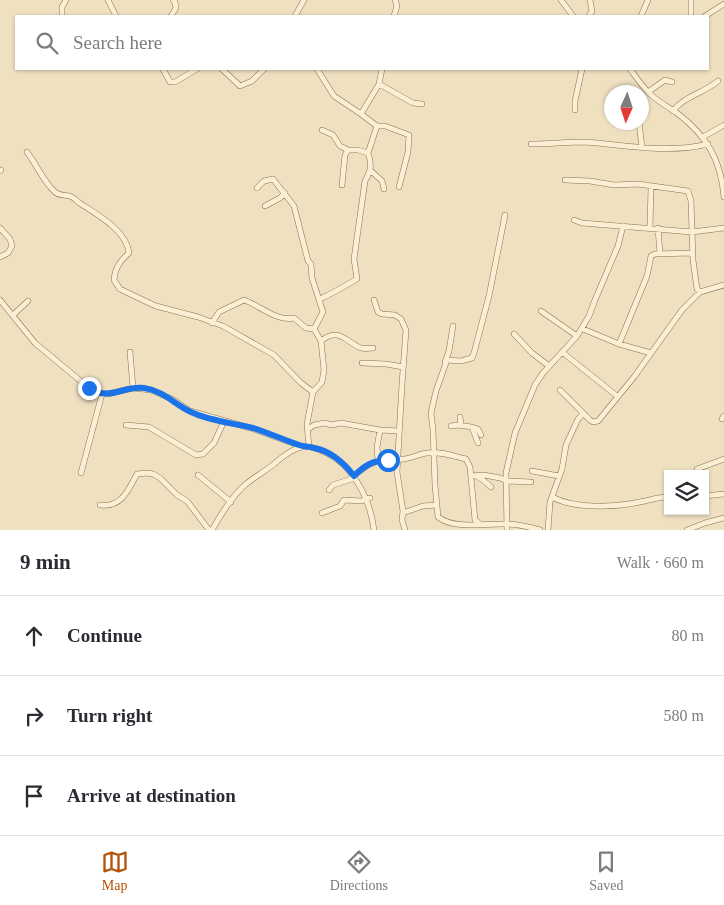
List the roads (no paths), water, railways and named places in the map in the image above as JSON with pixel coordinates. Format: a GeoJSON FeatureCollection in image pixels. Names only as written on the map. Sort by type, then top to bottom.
{"type":"FeatureCollection","features":[{"type":"Feature","properties":{"kind":"street"},"geometry":{"type":"LineString","coordinates":[[62,15],[62,7],[66,0]]}},
{"type":"Feature","properties":{"kind":"street"},"geometry":{"type":"LineString","coordinates":[[108,0],[116,15]]}},
{"type":"Feature","properties":{"kind":"street"},"geometry":{"type":"LineString","coordinates":[[172,15],[176,8],[173,0]]}},
{"type":"Feature","properties":{"kind":"street"},"geometry":{"type":"LineString","coordinates":[[296,15],[304,0]]}},
{"type":"Feature","properties":{"kind":"street"},"geometry":{"type":"LineString","coordinates":[[394,15],[395,0]]}},
{"type":"Feature","properties":{"kind":"street"},"geometry":{"type":"LineString","coordinates":[[561,0],[572,15]]}},
{"type":"Feature","properties":{"kind":"street"},"geometry":{"type":"LineString","coordinates":[[590,0],[592,11],[590,15]]}},
{"type":"Feature","properties":{"kind":"street"},"geometry":{"type":"LineString","coordinates":[[641,15],[646,0]]}},
{"type":"Feature","properties":{"kind":"street"},"geometry":{"type":"LineString","coordinates":[[691,0],[691,15]]}},
{"type":"Feature","properties":{"kind":"street"},"geometry":{"type":"LineString","coordinates":[[707,15],[724,5]]}},
{"type":"Feature","properties":{"kind":"street"},"geometry":{"type":"LineString","coordinates":[[164,70],[170,82],[175,82],[195,70]]}},
{"type":"Feature","properties":{"kind":"street"},"geometry":{"type":"LineString","coordinates":[[223,70],[240,86],[252,81],[263,70]]}},
{"type":"Feature","properties":{"kind":"street"},"geometry":{"type":"LineString","coordinates":[[318,70],[334,96],[377,126],[385,126],[409,135],[408,152],[399,187]]}},
{"type":"Feature","properties":{"kind":"street"},"geometry":{"type":"LineString","coordinates":[[361,114],[379,84],[382,70]]}},
{"type":"Feature","properties":{"kind":"street"},"geometry":{"type":"LineString","coordinates":[[575,110],[575,101],[582,70]]}},
{"type":"Feature","properties":{"kind":"street"},"geometry":{"type":"LineString","coordinates":[[631,70],[643,85]]}},
{"type":"Feature","properties":{"kind":"street"},"geometry":{"type":"LineString","coordinates":[[649,91],[665,80],[672,82]]}},
{"type":"Feature","properties":{"kind":"street"},"geometry":{"type":"LineString","coordinates":[[673,111],[678,104],[709,88],[718,80]]}},
{"type":"Feature","properties":{"kind":"street"},"geometry":{"type":"LineString","coordinates":[[379,84],[414,103],[422,104]]}},
{"type":"Feature","properties":{"kind":"street"},"geometry":{"type":"LineString","coordinates":[[649,93],[703,137],[722,173],[724,197]]}},
{"type":"Feature","properties":{"kind":"street"},"geometry":{"type":"LineString","coordinates":[[703,137],[724,125]]}},
{"type":"Feature","properties":{"kind":"street"},"geometry":{"type":"LineString","coordinates":[[320,299],[357,279],[354,259],[365,181],[371,171],[371,160],[368,153],[377,126]]}},
{"type":"Feature","properties":{"kind":"street"},"geometry":{"type":"LineString","coordinates":[[322,130],[333,135],[340,146],[348,150],[368,153]]}},
{"type":"Feature","properties":{"kind":"street"},"geometry":{"type":"LineString","coordinates":[[640,130],[642,148]]}},
{"type":"Feature","properties":{"kind":"street"},"geometry":{"type":"LineString","coordinates":[[531,144],[584,142],[642,148],[686,149],[708,144]]}},
{"type":"Feature","properties":{"kind":"street"},"geometry":{"type":"LineString","coordinates":[[342,185],[345,155],[348,150]]}},
{"type":"Feature","properties":{"kind":"street"},"geometry":{"type":"LineString","coordinates":[[27,152],[54,192],[74,198],[95,212],[122,237],[129,253],[118,264],[115,273],[114,280],[120,289],[156,306],[223,326],[274,355],[301,384],[312,392]]}},
{"type":"Feature","properties":{"kind":"street"},"geometry":{"type":"LineString","coordinates":[[371,171],[382,181],[384,189]]}},
{"type":"Feature","properties":{"kind":"street"},"geometry":{"type":"LineString","coordinates":[[257,188],[264,181],[273,179],[294,206],[308,261],[311,264],[312,278],[323,312],[314,329]]}},
{"type":"Feature","properties":{"kind":"street"},"geometry":{"type":"LineString","coordinates":[[565,180],[590,180],[614,185],[638,184],[688,191],[690,194],[692,253],[697,286],[700,292]]}},
{"type":"Feature","properties":{"kind":"street"},"geometry":{"type":"LineString","coordinates":[[650,227],[651,186]]}},
{"type":"Feature","properties":{"kind":"street"},"geometry":{"type":"LineString","coordinates":[[265,206],[285,193]]}},
{"type":"Feature","properties":{"kind":"street"},"geometry":{"type":"LineString","coordinates":[[444,365],[447,360],[461,361],[472,358],[489,296],[505,215]]}},
{"type":"Feature","properties":{"kind":"street"},"geometry":{"type":"LineString","coordinates":[[574,220],[582,223],[650,227],[692,232],[724,228]]}},
{"type":"Feature","properties":{"kind":"street"},"geometry":{"type":"LineString","coordinates":[[507,527],[507,468],[515,433],[535,385],[582,329],[618,246],[623,226]]}},
{"type":"Feature","properties":{"kind":"street"},"geometry":{"type":"LineString","coordinates":[[0,228],[10,239],[12,246],[8,253],[0,257]]}},
{"type":"Feature","properties":{"kind":"street"},"geometry":{"type":"LineString","coordinates":[[658,228],[660,254]]}},
{"type":"Feature","properties":{"kind":"street"},"geometry":{"type":"LineString","coordinates":[[619,344],[647,276],[651,256],[655,254],[692,253]]}},
{"type":"Feature","properties":{"kind":"street"},"geometry":{"type":"LineString","coordinates":[[560,390],[583,414],[596,422],[634,377],[682,310],[700,292],[724,284]]}},
{"type":"Feature","properties":{"kind":"street"},"geometry":{"type":"LineString","coordinates":[[0,300],[35,343],[89,388],[102,394],[117,393],[133,388],[152,390],[172,399],[190,412],[254,429],[306,447],[324,451],[337,458],[354,477],[367,499],[374,530]]}},
{"type":"Feature","properties":{"kind":"street"},"geometry":{"type":"LineString","coordinates":[[212,323],[219,312],[244,300],[265,312],[289,320],[294,318],[306,328],[314,329]]}},
{"type":"Feature","properties":{"kind":"street"},"geometry":{"type":"LineString","coordinates":[[374,300],[378,312],[395,315],[401,319],[406,330],[398,472],[403,513],[402,520],[405,530]]}},
{"type":"Feature","properties":{"kind":"street"},"geometry":{"type":"LineString","coordinates":[[13,315],[28,301]]}},
{"type":"Feature","properties":{"kind":"street"},"geometry":{"type":"LineString","coordinates":[[541,311],[577,336]]}},
{"type":"Feature","properties":{"kind":"street"},"geometry":{"type":"LineString","coordinates":[[453,326],[449,351],[432,403],[433,452],[438,517],[446,524],[453,526],[481,524],[540,530]]}},
{"type":"Feature","properties":{"kind":"street"},"geometry":{"type":"LineString","coordinates":[[306,447],[312,392],[322,382],[324,370],[321,341],[314,329]]}},
{"type":"Feature","properties":{"kind":"street"},"geometry":{"type":"LineString","coordinates":[[582,329],[619,344],[651,353]]}},
{"type":"Feature","properties":{"kind":"street"},"geometry":{"type":"LineString","coordinates":[[514,334],[532,353],[549,366]]}},
{"type":"Feature","properties":{"kind":"street"},"geometry":{"type":"LineString","coordinates":[[321,341],[335,335],[344,336],[361,348],[373,348]]}},
{"type":"Feature","properties":{"kind":"street"},"geometry":{"type":"LineString","coordinates":[[130,352],[133,388]]}},
{"type":"Feature","properties":{"kind":"street"},"geometry":{"type":"LineString","coordinates":[[562,352],[617,396]]}},
{"type":"Feature","properties":{"kind":"street"},"geometry":{"type":"LineString","coordinates":[[362,363],[403,367]]}},
{"type":"Feature","properties":{"kind":"street"},"geometry":{"type":"LineString","coordinates":[[81,473],[102,394]]}},
{"type":"Feature","properties":{"kind":"street"},"geometry":{"type":"LineString","coordinates":[[548,530],[552,497],[566,445],[572,436],[578,419],[583,414]]}},
{"type":"Feature","properties":{"kind":"street"},"geometry":{"type":"LineString","coordinates":[[460,417],[461,425]]}},
{"type":"Feature","properties":{"kind":"street"},"geometry":{"type":"LineString","coordinates":[[126,425],[149,427],[196,455],[203,454],[214,443],[224,422]]}},
{"type":"Feature","properties":{"kind":"street"},"geometry":{"type":"LineString","coordinates":[[307,430],[314,425],[325,423],[399,431]]}},
{"type":"Feature","properties":{"kind":"street"},"geometry":{"type":"LineString","coordinates":[[452,426],[472,427],[478,429],[482,435]]}},
{"type":"Feature","properties":{"kind":"street"},"geometry":{"type":"LineString","coordinates":[[472,427],[478,443]]}},
{"type":"Feature","properties":{"kind":"street"},"geometry":{"type":"LineString","coordinates":[[378,460],[377,447],[380,430]]}},
{"type":"Feature","properties":{"kind":"street"},"geometry":{"type":"LineString","coordinates":[[100,505],[110,506],[120,502],[137,474],[154,474],[177,495],[187,501],[211,530],[246,484],[290,452],[306,447]]}},
{"type":"Feature","properties":{"kind":"street"},"geometry":{"type":"LineString","coordinates":[[329,490],[333,485],[354,477],[366,465],[378,460],[399,460],[433,452],[442,453],[466,459],[469,462],[473,476],[475,520],[481,524]]}},
{"type":"Feature","properties":{"kind":"street"},"geometry":{"type":"LineString","coordinates":[[697,469],[724,459]]}},
{"type":"Feature","properties":{"kind":"street"},"geometry":{"type":"LineString","coordinates":[[532,471],[559,476]]}},
{"type":"Feature","properties":{"kind":"street"},"geometry":{"type":"LineString","coordinates":[[198,475],[231,502]]}},
{"type":"Feature","properties":{"kind":"street"},"geometry":{"type":"LineString","coordinates":[[473,476],[484,475],[500,478],[507,482],[531,482]]}},
{"type":"Feature","properties":{"kind":"street"},"geometry":{"type":"LineString","coordinates":[[473,476],[483,480],[491,487]]}},
{"type":"Feature","properties":{"kind":"street"},"geometry":{"type":"LineString","coordinates":[[709,496],[724,494]]}},
{"type":"Feature","properties":{"kind":"street"},"geometry":{"type":"LineString","coordinates":[[552,497],[569,504],[600,506],[664,497]]}},
{"type":"Feature","properties":{"kind":"street"},"geometry":{"type":"LineString","coordinates":[[322,513],[340,506],[344,500],[357,501],[367,499]]}},
{"type":"Feature","properties":{"kind":"street"},"geometry":{"type":"LineString","coordinates":[[403,513],[423,506],[436,506]]}},
{"type":"Feature","properties":{"kind":"street"},"geometry":{"type":"LineString","coordinates":[[687,530],[724,518]]}}]}
